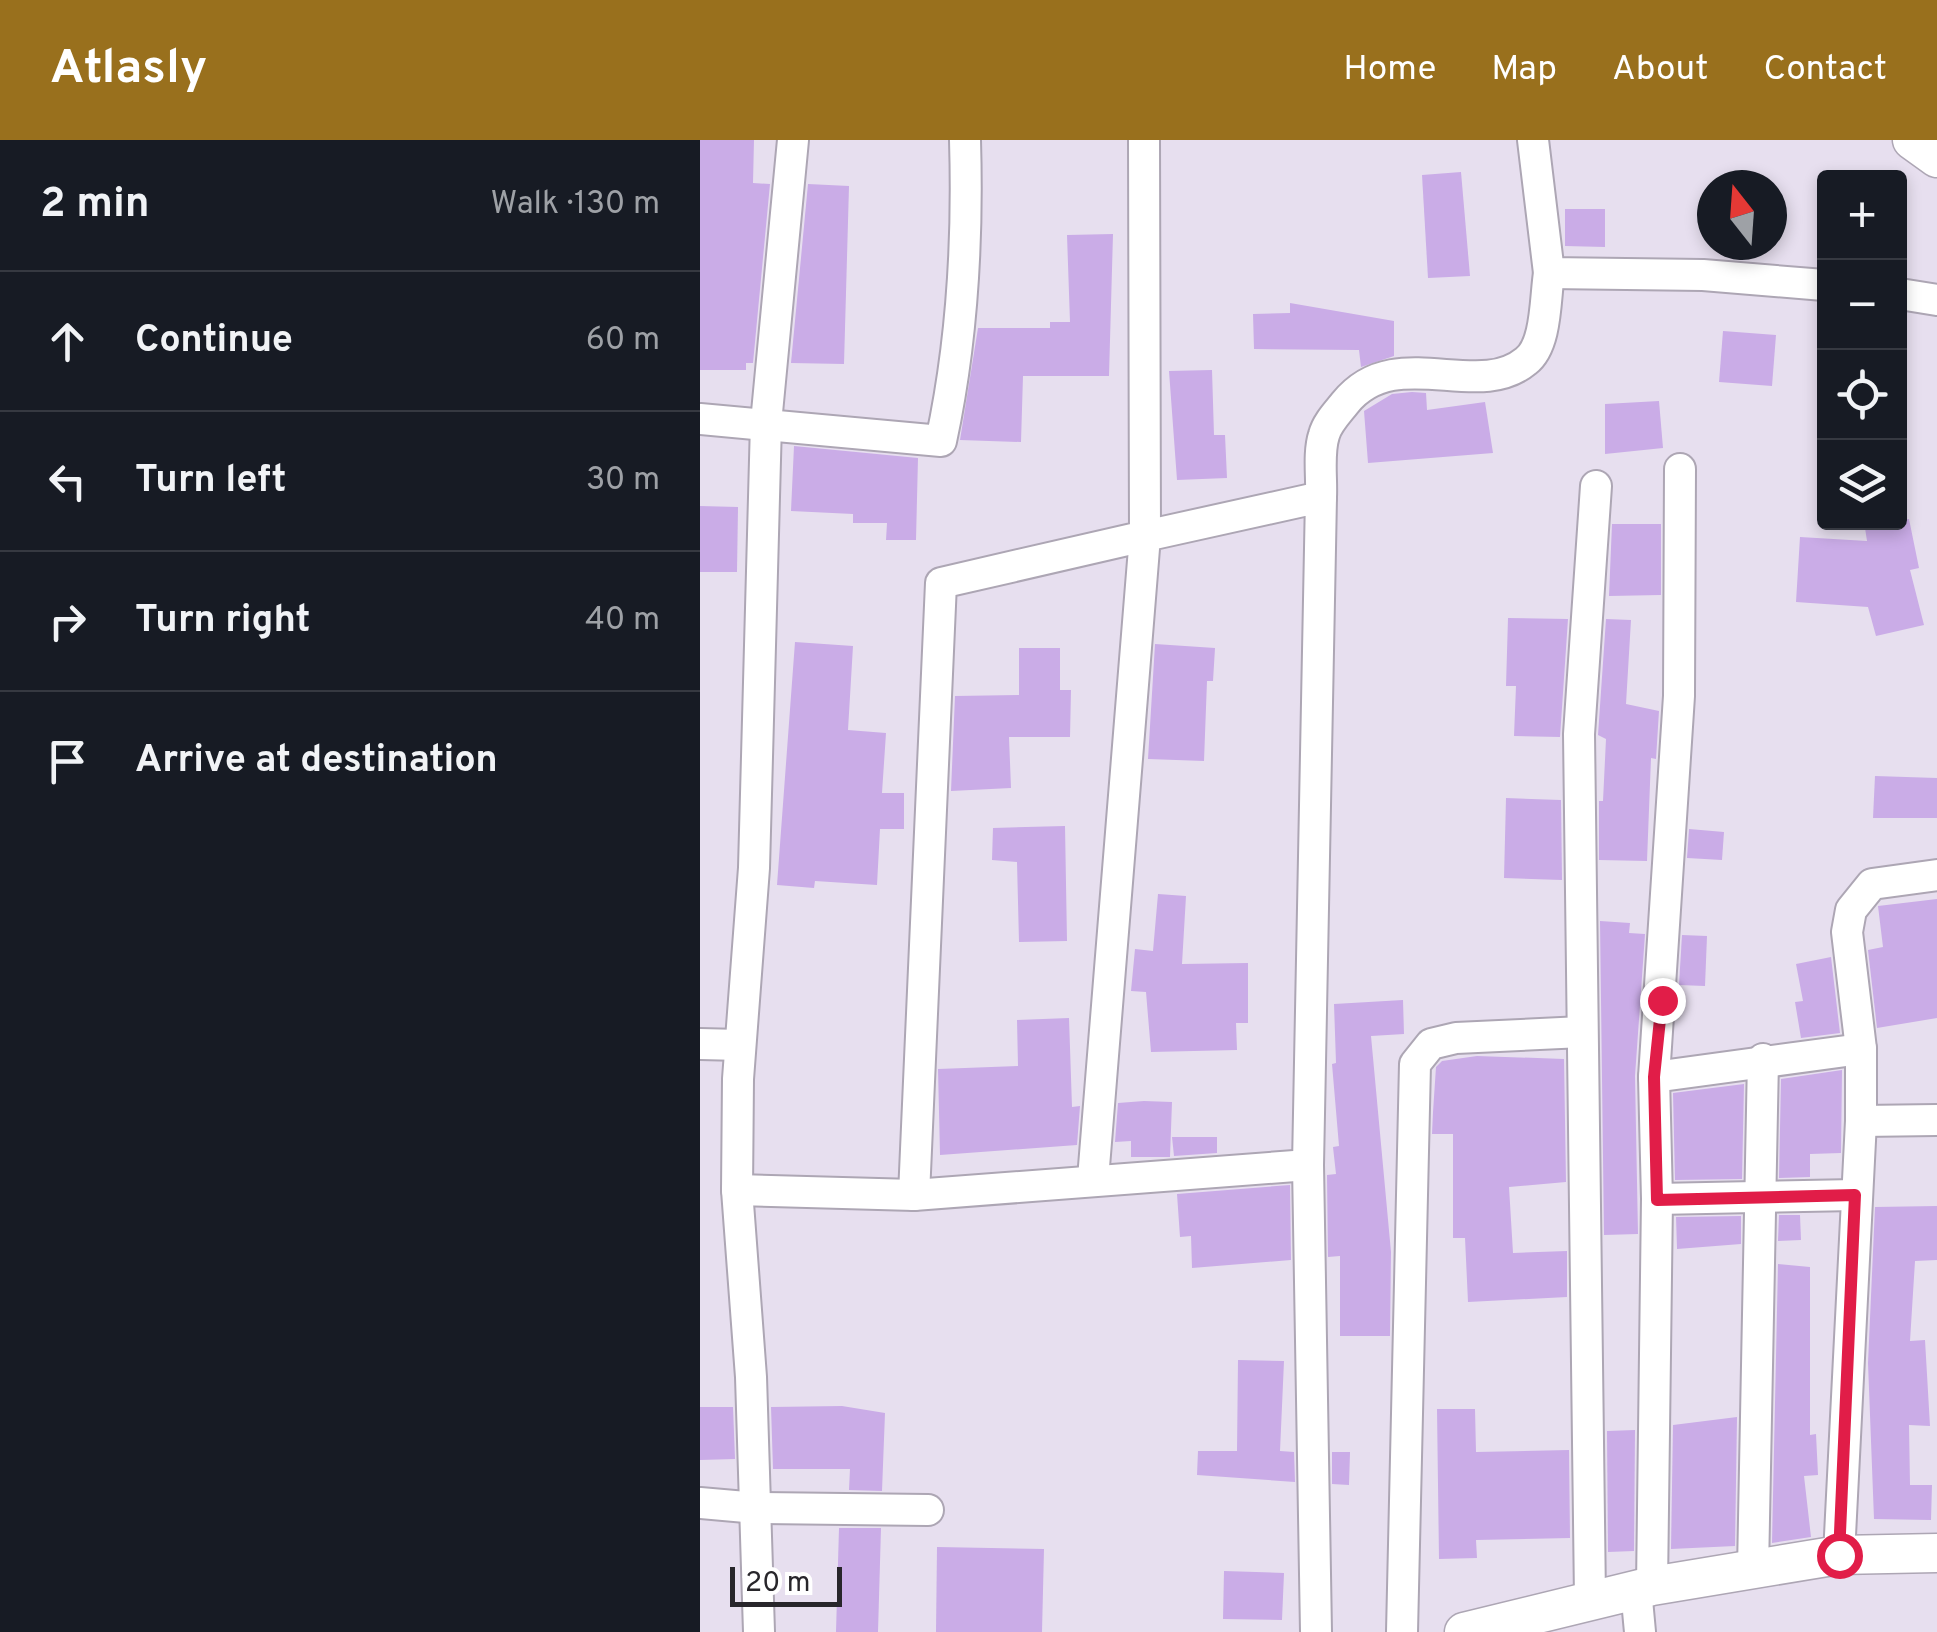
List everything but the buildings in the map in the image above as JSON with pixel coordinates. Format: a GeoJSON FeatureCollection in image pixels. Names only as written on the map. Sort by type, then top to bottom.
{"type":"FeatureCollection","features":[{"type":"Feature","properties":{"kind":"street"},"geometry":{"type":"LineString","coordinates":[[759,1632],[757,1508],[737,1190],[740,1045],[754,868],[766,423],[793,140]]}},
{"type":"Feature","properties":{"kind":"street"},"geometry":{"type":"LineString","coordinates":[[700,419],[941,441],[954,382],[966,188],[965,140]]}},
{"type":"Feature","properties":{"kind":"street"},"geometry":{"type":"LineString","coordinates":[[1093,1178],[1145,536],[1144,140]]}},
{"type":"Feature","properties":{"kind":"street"},"geometry":{"type":"LineString","coordinates":[[1316,1632],[1308,1165],[1324,436],[1354,392],[1367,382],[1410,371],[1505,372],[1528,360],[1539,338],[1549,273],[1533,140]]}},
{"type":"Feature","properties":{"kind":"street"},"geometry":{"type":"LineString","coordinates":[[1912,140],[1937,158]]}},
{"type":"Feature","properties":{"kind":"street"},"geometry":{"type":"LineString","coordinates":[[1549,273],[1704,275],[1817,284]]}},
{"type":"Feature","properties":{"kind":"street"},"geometry":{"type":"LineString","coordinates":[[1907,295],[1937,300]]}},
{"type":"Feature","properties":{"kind":"street"},"geometry":{"type":"LineString","coordinates":[[1640,1632],[1657,1200],[1654,1077],[1679,696],[1680,469]]}},
{"type":"Feature","properties":{"kind":"street"},"geometry":{"type":"LineString","coordinates":[[1590,1600],[1579,734],[1596,486]]}},
{"type":"Feature","properties":{"kind":"street"},"geometry":{"type":"LineString","coordinates":[[914,1195],[941,583],[1321,497]]}},
{"type":"Feature","properties":{"kind":"street"},"geometry":{"type":"LineString","coordinates":[[1839,1555],[1862,1049],[1846,932],[1851,910],[1872,884],[1937,875]]}},
{"type":"Feature","properties":{"kind":"street"},"geometry":{"type":"LineString","coordinates":[[1402,1632],[1415,1064],[1431,1044],[1456,1038],[1582,1032]]}},
{"type":"Feature","properties":{"kind":"street"},"geometry":{"type":"LineString","coordinates":[[700,1044],[740,1045]]}},
{"type":"Feature","properties":{"kind":"street"},"geometry":{"type":"LineString","coordinates":[[1654,1077],[1764,1059],[1862,1049]]}},
{"type":"Feature","properties":{"kind":"street"},"geometry":{"type":"LineString","coordinates":[[1753,1570],[1764,1059]]}},
{"type":"Feature","properties":{"kind":"street"},"geometry":{"type":"LineString","coordinates":[[1861,1120],[1937,1120]]}},
{"type":"Feature","properties":{"kind":"street"},"geometry":{"type":"LineString","coordinates":[[737,1190],[914,1195],[1093,1178],[1308,1165]]}},
{"type":"Feature","properties":{"kind":"street"},"geometry":{"type":"LineString","coordinates":[[1657,1200],[1761,1194],[1855,1195]]}},
{"type":"Feature","properties":{"kind":"street"},"geometry":{"type":"LineString","coordinates":[[700,1503],[757,1508],[928,1510]]}},
{"type":"Feature","properties":{"kind":"street"},"geometry":{"type":"LineString","coordinates":[[1464,1632],[1644,1588],[1839,1555],[1937,1553]]}},
{"type":"Feature","properties":{"kind":"route"},"geometry":{"type":"LineString","coordinates":[[1662,1000],[1654,1077],[1657,1200],[1761,1194],[1855,1195],[1839,1555]]}}]}
